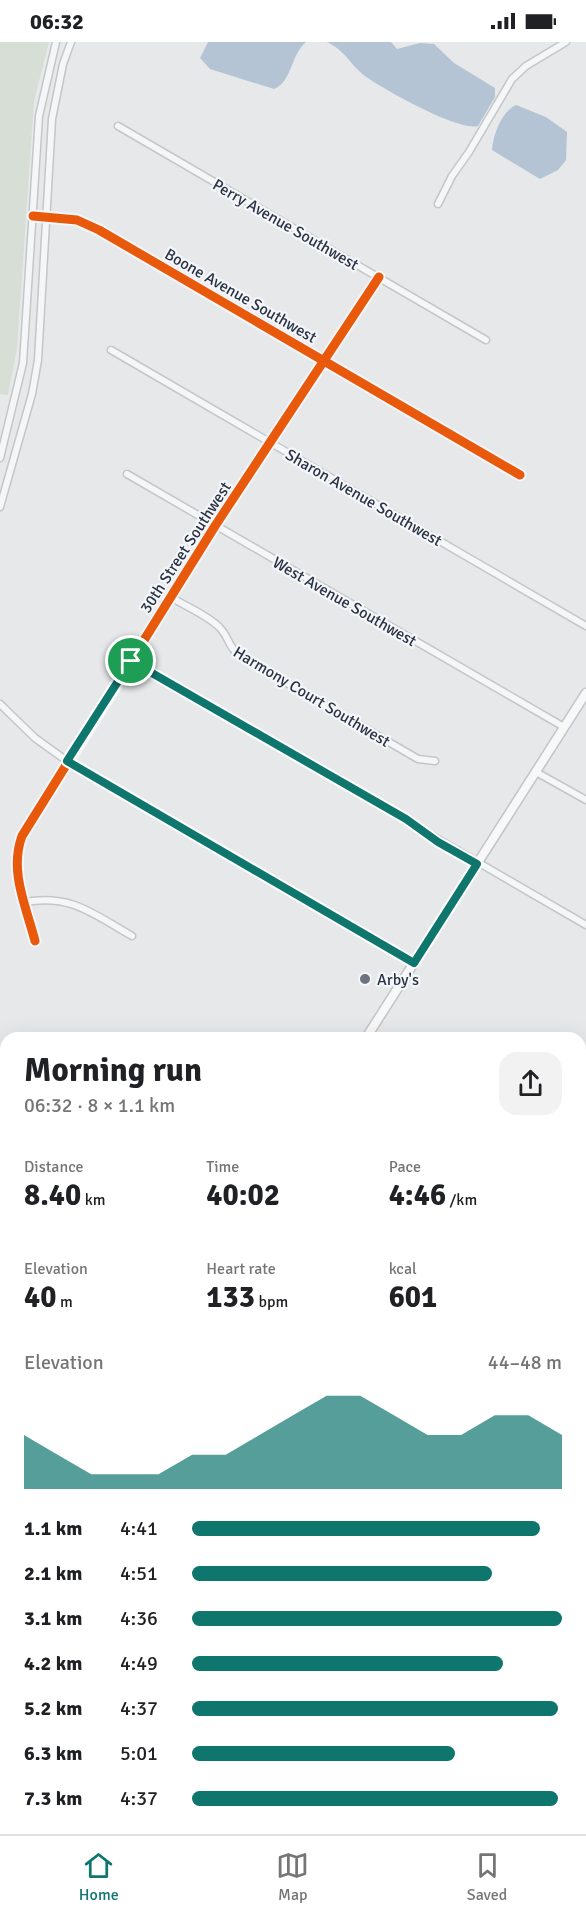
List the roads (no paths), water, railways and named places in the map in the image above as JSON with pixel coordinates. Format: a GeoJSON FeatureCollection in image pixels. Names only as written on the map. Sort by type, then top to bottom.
{"type":"FeatureCollection","features":[{"type":"Feature","properties":{"kind":"main road"},"geometry":{"type":"LineString","coordinates":[[370,1032],[586,693]]}},
{"type":"Feature","properties":{"kind":"street"},"geometry":{"type":"LineString","coordinates":[[0,458],[23,363],[39,117],[47,72],[56,42]]}},
{"type":"Feature","properties":{"kind":"street"},"geometry":{"type":"LineString","coordinates":[[0,507],[32,394],[38,360],[52,119],[61,72],[71,42]]}},
{"type":"Feature","properties":{"kind":"street"},"geometry":{"type":"LineString","coordinates":[[438,204],[452,176],[512,80],[526,66],[566,42]]}},
{"type":"Feature","properties":{"kind":"street","name":"Perry Avenue Southwest"},"geometry":{"type":"LineString","coordinates":[[118,126],[486,340]]}},
{"type":"Feature","properties":{"kind":"street","name":"Boone Avenue Southwest"},"geometry":{"type":"LineString","coordinates":[[33,216],[77,220],[99,230],[520,475]]}},
{"type":"Feature","properties":{"kind":"street","name":"30th Street Southwest"},"geometry":{"type":"LineString","coordinates":[[35,941],[16,872],[18,846],[30,820],[216,526],[379,277]]}},
{"type":"Feature","properties":{"kind":"street","name":"Sharon Avenue Southwest"},"geometry":{"type":"LineString","coordinates":[[111,350],[586,626]]}},
{"type":"Feature","properties":{"kind":"street","name":"West Avenue Southwest"},"geometry":{"type":"LineString","coordinates":[[127,474],[564,728]]}},
{"type":"Feature","properties":{"kind":"street","name":"Harmony Court Southwest"},"geometry":{"type":"LineString","coordinates":[[171,597],[215,624],[224,632],[231,650],[239,655],[418,759],[435,761]]}},
{"type":"Feature","properties":{"kind":"street"},"geometry":{"type":"LineString","coordinates":[[131,661],[406,819],[438,842],[586,925]]}},
{"type":"Feature","properties":{"kind":"street"},"geometry":{"type":"LineString","coordinates":[[0,705],[35,738],[67,761],[414,963]]}},
{"type":"Feature","properties":{"kind":"street"},"geometry":{"type":"LineString","coordinates":[[536,772],[586,800]]}},
{"type":"Feature","properties":{"kind":"street"},"geometry":{"type":"LineString","coordinates":[[25,902],[43,899],[65,901],[132,936]]}},
{"type":"Feature","properties":{"kind":"water"},"geometry":{"type":"Polygon","coordinates":[[[208,42],[306,42],[297,53],[284,80],[274,89],[210,69],[200,58],[208,42]]]}},
{"type":"Feature","properties":{"kind":"water"},"geometry":{"type":"Polygon","coordinates":[[[327,42],[391,42],[397,49],[420,43],[434,44],[454,63],[495,88],[495,97],[478,126],[454,122],[420,108],[374,82],[327,42]]]}},
{"type":"Feature","properties":{"kind":"water"},"geometry":{"type":"Polygon","coordinates":[[[516,105],[546,117],[567,132],[566,160],[558,170],[540,179],[492,150],[499,124],[506,112],[516,105]]]}},
{"type":"Feature","properties":{"kind":"place","name":"Arby's"},"geometry":{"type":"Point","coordinates":[365,979]}}]}
